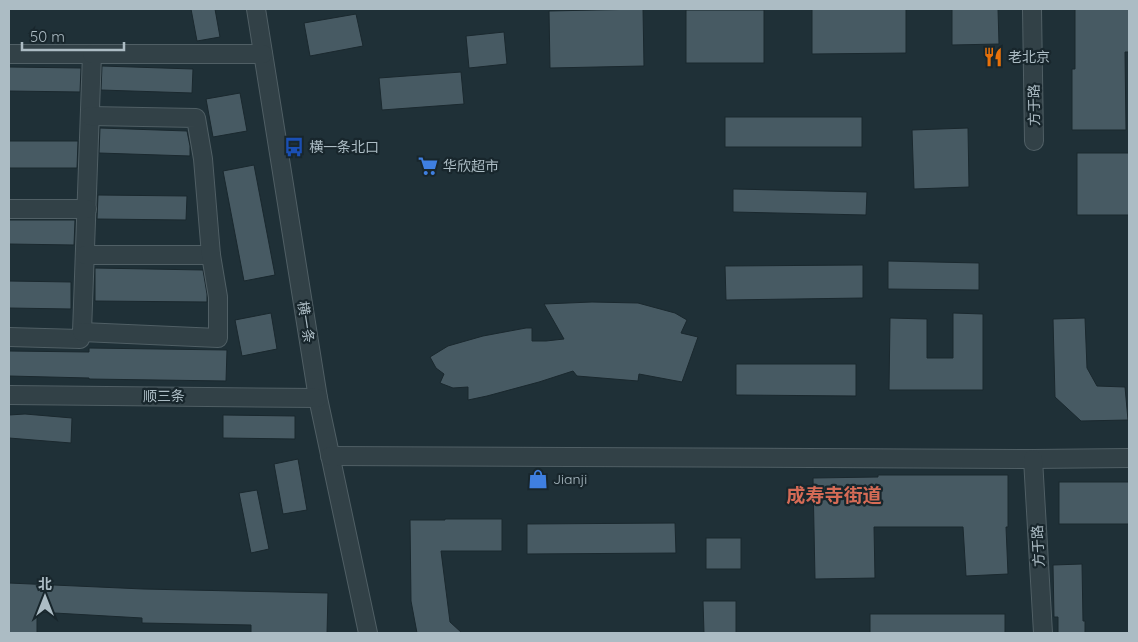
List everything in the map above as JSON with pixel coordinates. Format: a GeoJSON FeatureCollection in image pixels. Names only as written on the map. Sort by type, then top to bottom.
{"type":"FeatureCollection","features":[{"type":"Feature","properties":{"kind":"street","name":"横一条"},"geometry":{"type":"LineString","coordinates":[[256,9],[318,398],[368,633]]}},
{"type":"Feature","properties":{"kind":"street","name":"方于路"},"geometry":{"type":"LineString","coordinates":[[1032,9],[1034,141]]}},
{"type":"Feature","properties":{"kind":"street"},"geometry":{"type":"LineString","coordinates":[[9,54],[263,54]]}},
{"type":"Feature","properties":{"kind":"street"},"geometry":{"type":"LineString","coordinates":[[9,337],[80,339],[82,332],[92,54]]}},
{"type":"Feature","properties":{"kind":"street"},"geometry":{"type":"LineString","coordinates":[[82,332],[218,338],[218,297],[211,255],[203,159],[196,118],[90,116]]}},
{"type":"Feature","properties":{"kind":"street"},"geometry":{"type":"LineString","coordinates":[[9,209],[87,209]]}},
{"type":"Feature","properties":{"kind":"street"},"geometry":{"type":"LineString","coordinates":[[85,255],[211,255]]}},
{"type":"Feature","properties":{"kind":"street","name":"顺三条"},"geometry":{"type":"LineString","coordinates":[[9,395],[318,398]]}},
{"type":"Feature","properties":{"kind":"street"},"geometry":{"type":"LineString","coordinates":[[330,456],[1129,458]]}},
{"type":"Feature","properties":{"kind":"street","name":"方于路"},"geometry":{"type":"LineString","coordinates":[[1033,459],[1043,633]]}},
{"type":"Feature","properties":{"kind":"building"},"geometry":{"type":"Polygon","coordinates":[[[191,9],[215,9],[220,37],[197,41],[191,9]]]}},
{"type":"Feature","properties":{"kind":"building"},"geometry":{"type":"Polygon","coordinates":[[[643,9],[644,66],[550,68],[549,11],[643,9]]]}},
{"type":"Feature","properties":{"kind":"building"},"geometry":{"type":"Polygon","coordinates":[[[812,9],[906,9],[906,53],[812,54],[812,9]]]}},
{"type":"Feature","properties":{"kind":"building"},"geometry":{"type":"Polygon","coordinates":[[[952,9],[998,9],[999,44],[952,45],[952,9]]]}},
{"type":"Feature","properties":{"kind":"building"},"geometry":{"type":"Polygon","coordinates":[[[1075,9],[1129,9],[1129,52],[1125,52],[1126,130],[1072,130],[1072,69],[1075,69],[1075,9]]]}},
{"type":"Feature","properties":{"kind":"building"},"geometry":{"type":"Polygon","coordinates":[[[686,10],[764,10],[764,63],[686,63],[686,10]]]}},
{"type":"Feature","properties":{"kind":"building"},"geometry":{"type":"Polygon","coordinates":[[[356,14],[363,46],[310,56],[304,23],[356,14]]]}},
{"type":"Feature","properties":{"kind":"building"},"geometry":{"type":"Polygon","coordinates":[[[504,32],[507,64],[469,68],[466,36],[504,32]]]}},
{"type":"Feature","properties":{"kind":"building"},"geometry":{"type":"Polygon","coordinates":[[[102,66],[193,69],[192,93],[101,90],[102,66]]]}},
{"type":"Feature","properties":{"kind":"building"},"geometry":{"type":"Polygon","coordinates":[[[9,67],[81,68],[80,92],[9,91],[9,67]]]}},
{"type":"Feature","properties":{"kind":"building"},"geometry":{"type":"Polygon","coordinates":[[[461,72],[464,104],[382,110],[379,78],[461,72]]]}},
{"type":"Feature","properties":{"kind":"building"},"geometry":{"type":"Polygon","coordinates":[[[240,93],[247,131],[213,137],[206,99],[240,93]]]}},
{"type":"Feature","properties":{"kind":"building"},"geometry":{"type":"Polygon","coordinates":[[[725,117],[862,117],[862,147],[725,147],[725,117]]]}},
{"type":"Feature","properties":{"kind":"building"},"geometry":{"type":"Polygon","coordinates":[[[100,128],[187,131],[190,156],[99,153],[100,128]]]}},
{"type":"Feature","properties":{"kind":"building"},"geometry":{"type":"Polygon","coordinates":[[[968,128],[969,187],[914,189],[912,130],[968,128]]]}},
{"type":"Feature","properties":{"kind":"building"},"geometry":{"type":"Polygon","coordinates":[[[9,141],[78,141],[77,168],[9,168],[9,141]]]}},
{"type":"Feature","properties":{"kind":"building"},"geometry":{"type":"Polygon","coordinates":[[[1077,153],[1129,153],[1129,215],[1077,215],[1077,153]]]}},
{"type":"Feature","properties":{"kind":"building"},"geometry":{"type":"Polygon","coordinates":[[[254,165],[275,275],[244,281],[223,171],[254,165]]]}},
{"type":"Feature","properties":{"kind":"building"},"geometry":{"type":"Polygon","coordinates":[[[733,189],[867,192],[866,215],[733,212],[733,189]]]}},
{"type":"Feature","properties":{"kind":"building"},"geometry":{"type":"Polygon","coordinates":[[[98,195],[187,196],[186,220],[97,219],[98,195]]]}},
{"type":"Feature","properties":{"kind":"building"},"geometry":{"type":"Polygon","coordinates":[[[9,220],[75,220],[74,245],[9,244],[9,220]]]}},
{"type":"Feature","properties":{"kind":"building"},"geometry":{"type":"Polygon","coordinates":[[[888,261],[979,263],[979,290],[888,289],[888,261]]]}},
{"type":"Feature","properties":{"kind":"building"},"geometry":{"type":"Polygon","coordinates":[[[863,265],[863,298],[726,300],[725,266],[863,265]]]}},
{"type":"Feature","properties":{"kind":"building"},"geometry":{"type":"Polygon","coordinates":[[[95,268],[203,270],[207,302],[95,301],[95,268]]]}},
{"type":"Feature","properties":{"kind":"building"},"geometry":{"type":"Polygon","coordinates":[[[9,281],[71,282],[71,309],[9,308],[9,281]]]}},
{"type":"Feature","properties":{"kind":"building"},"geometry":{"type":"Polygon","coordinates":[[[638,303],[675,313],[687,320],[681,333],[698,337],[682,382],[639,374],[638,381],[577,376],[573,371],[539,382],[468,400],[468,387],[453,388],[440,383],[444,374],[436,368],[430,357],[448,346],[483,336],[526,328],[532,328],[532,341],[564,339],[544,304],[638,303]]]}},
{"type":"Feature","properties":{"kind":"building"},"geometry":{"type":"Polygon","coordinates":[[[271,313],[277,349],[242,356],[235,320],[271,313]]]}},
{"type":"Feature","properties":{"kind":"building"},"geometry":{"type":"Polygon","coordinates":[[[953,313],[983,314],[983,390],[889,390],[890,318],[927,319],[927,358],[953,358],[953,313]]]}},
{"type":"Feature","properties":{"kind":"building"},"geometry":{"type":"Polygon","coordinates":[[[1085,318],[1087,368],[1097,386],[1125,387],[1128,420],[1081,421],[1055,397],[1053,319],[1085,318]]]}},
{"type":"Feature","properties":{"kind":"building"},"geometry":{"type":"Polygon","coordinates":[[[89,348],[227,350],[226,381],[9,376],[9,351],[89,352],[89,348]]]}},
{"type":"Feature","properties":{"kind":"building"},"geometry":{"type":"Polygon","coordinates":[[[736,364],[856,364],[856,396],[736,395],[736,364]]]}},
{"type":"Feature","properties":{"kind":"building"},"geometry":{"type":"Polygon","coordinates":[[[25,414],[72,418],[71,443],[9,438],[9,415],[25,414]]]}},
{"type":"Feature","properties":{"kind":"building"},"geometry":{"type":"Polygon","coordinates":[[[223,415],[295,416],[295,439],[223,438],[223,415]]]}},
{"type":"Feature","properties":{"kind":"building"},"geometry":{"type":"Polygon","coordinates":[[[298,459],[307,510],[283,514],[274,464],[298,459]]]}},
{"type":"Feature","properties":{"kind":"building"},"geometry":{"type":"Polygon","coordinates":[[[878,475],[1008,475],[1008,527],[1006,527],[1008,574],[966,576],[963,527],[874,527],[875,578],[815,579],[813,478],[878,477],[878,475]]]}},
{"type":"Feature","properties":{"kind":"building"},"geometry":{"type":"Polygon","coordinates":[[[1059,482],[1129,482],[1129,524],[1059,524],[1059,482]]]}},
{"type":"Feature","properties":{"kind":"building"},"geometry":{"type":"Polygon","coordinates":[[[257,490],[269,549],[251,553],[239,493],[257,490]]]}},
{"type":"Feature","properties":{"kind":"building"},"geometry":{"type":"Polygon","coordinates":[[[502,519],[502,551],[441,551],[450,622],[462,633],[417,633],[411,601],[410,520],[502,519]]]}},
{"type":"Feature","properties":{"kind":"building"},"geometry":{"type":"Polygon","coordinates":[[[675,523],[676,553],[527,554],[527,524],[675,523]]]}},
{"type":"Feature","properties":{"kind":"building"},"geometry":{"type":"Polygon","coordinates":[[[706,538],[741,538],[741,569],[706,569],[706,538]]]}},
{"type":"Feature","properties":{"kind":"building"},"geometry":{"type":"Polygon","coordinates":[[[1082,564],[1085,633],[1058,633],[1058,617],[1054,617],[1053,565],[1082,564]]]}},
{"type":"Feature","properties":{"kind":"building"},"geometry":{"type":"Polygon","coordinates":[[[9,583],[143,589],[328,593],[327,633],[251,633],[251,625],[142,623],[142,618],[37,612],[37,633],[9,633],[9,583]]]}},
{"type":"Feature","properties":{"kind":"building"},"geometry":{"type":"Polygon","coordinates":[[[703,601],[736,601],[736,633],[704,633],[703,601]]]}},
{"type":"Feature","properties":{"kind":"building"},"geometry":{"type":"Polygon","coordinates":[[[870,614],[1005,614],[1005,633],[870,633],[870,614]]]}},
{"type":"Feature","properties":{"kind":"place","name":"老北京"},"geometry":{"type":"Point","coordinates":[993,57]}},
{"type":"Feature","properties":{"kind":"place","name":"横一条北口"},"geometry":{"type":"Point","coordinates":[294,147]}},
{"type":"Feature","properties":{"kind":"place","name":"华欣超市"},"geometry":{"type":"Point","coordinates":[428,166]}},
{"type":"Feature","properties":{"kind":"place","name":"Jianji"},"geometry":{"type":"Point","coordinates":[538,479]}},
{"type":"Feature","properties":{"kind":"district","name":"成寿寺街道"},"geometry":{"type":"Point","coordinates":[834,495]}}]}
